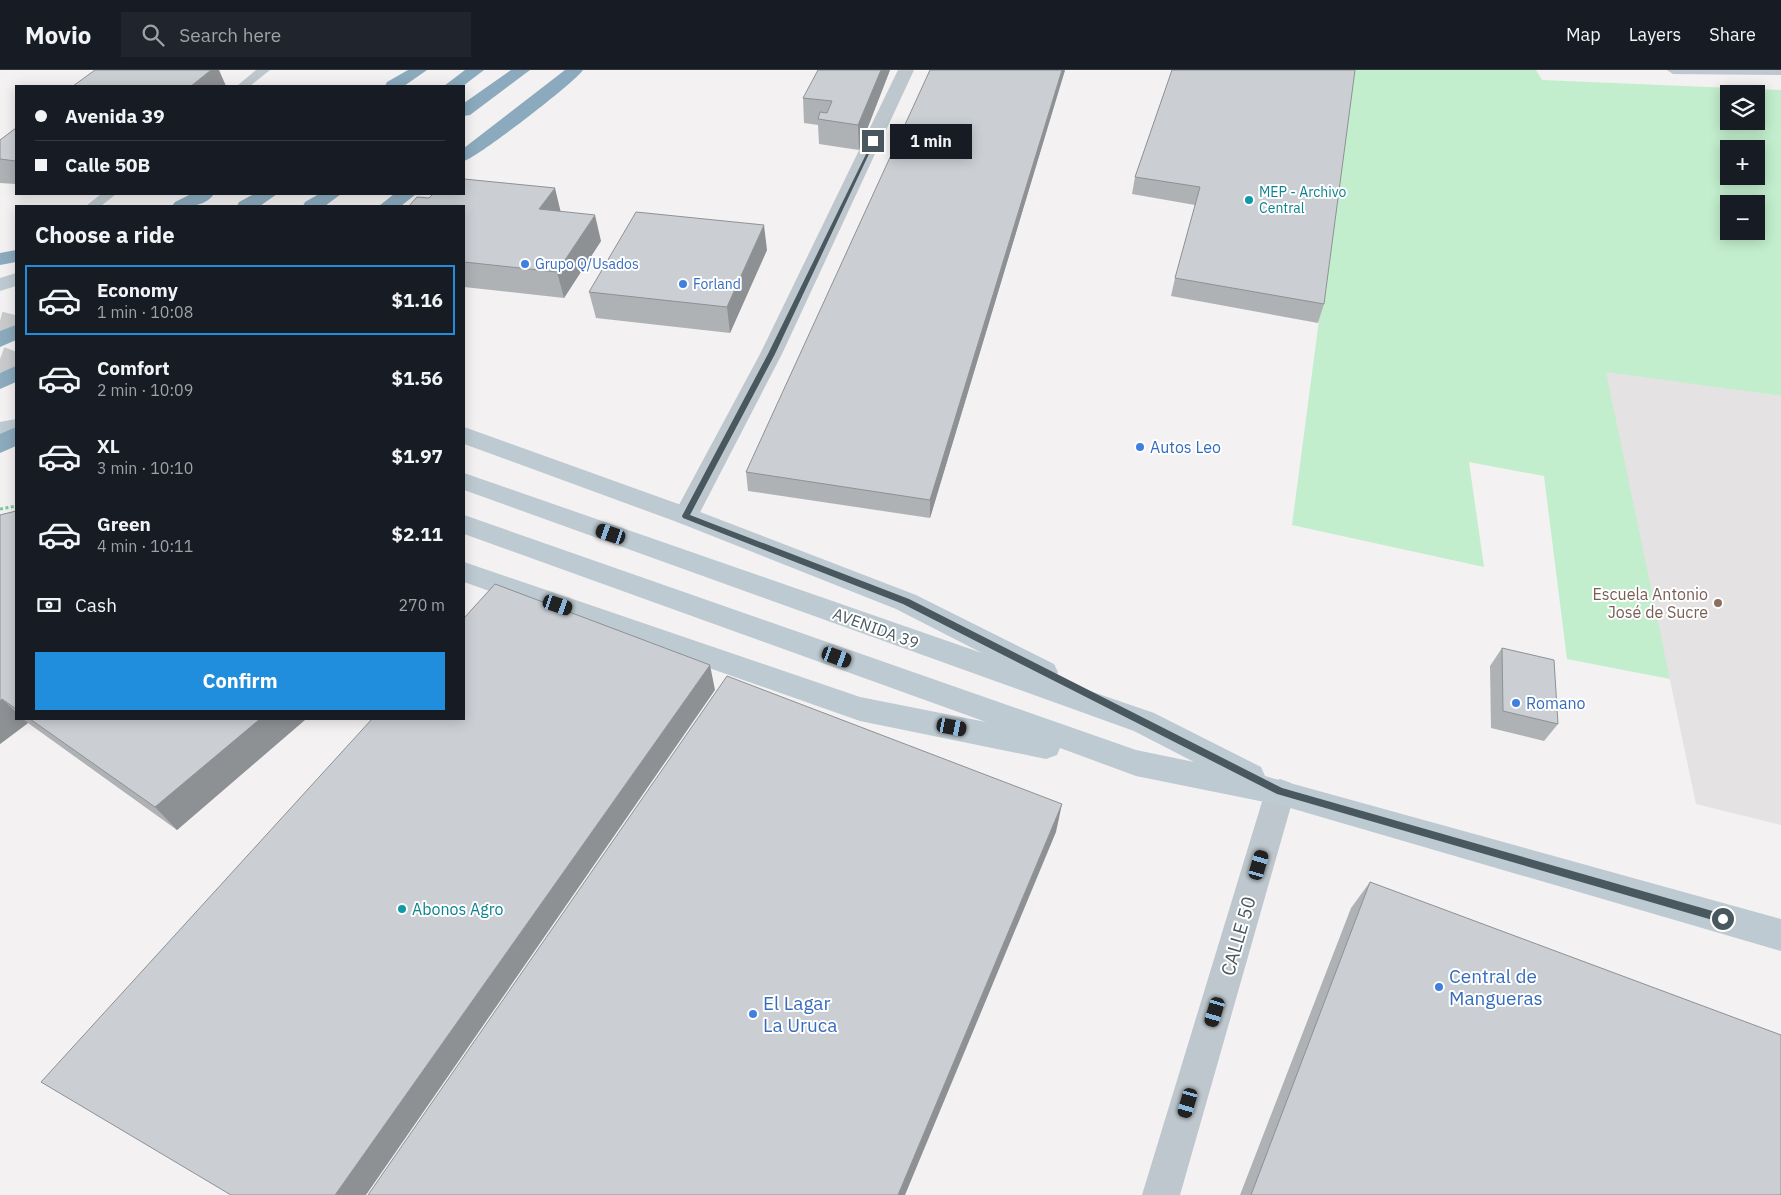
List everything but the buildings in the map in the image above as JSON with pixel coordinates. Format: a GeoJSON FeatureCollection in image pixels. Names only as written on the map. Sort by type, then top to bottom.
{"type":"FeatureCollection","features":[{"type":"Feature","properties":{"kind":"highway"},"geometry":{"type":"LineString","coordinates":[[395,85],[419,70]]}},
{"type":"Feature","properties":{"kind":"highway"},"geometry":{"type":"LineString","coordinates":[[454,85],[476,70]]}},
{"type":"Feature","properties":{"kind":"highway"},"geometry":{"type":"LineString","coordinates":[[465,110],[522,70]]}},
{"type":"Feature","properties":{"kind":"highway"},"geometry":{"type":"LineString","coordinates":[[465,155],[486,141],[575,70]]}},
{"type":"Feature","properties":{"kind":"highway"},"geometry":{"type":"LineString","coordinates":[[248,205],[266,195]]}},
{"type":"Feature","properties":{"kind":"highway"},"geometry":{"type":"LineString","coordinates":[[314,205],[330,195]]}},
{"type":"Feature","properties":{"kind":"highway"},"geometry":{"type":"LineString","coordinates":[[390,205],[404,195]]}},
{"type":"Feature","properties":{"kind":"highway"},"geometry":{"type":"LineString","coordinates":[[0,259],[15,256]]}},
{"type":"Feature","properties":{"kind":"highway"},"geometry":{"type":"LineString","coordinates":[[0,340],[15,332]]}},
{"type":"Feature","properties":{"kind":"highway"},"geometry":{"type":"LineString","coordinates":[[0,382],[15,374]]}},
{"type":"Feature","properties":{"kind":"highway"},"geometry":{"type":"LineString","coordinates":[[0,445],[15,436]]}},
{"type":"Feature","properties":{"kind":"main road"},"geometry":{"type":"LineString","coordinates":[[0,285],[15,279]]}},
{"type":"Feature","properties":{"kind":"main road"},"geometry":{"type":"LineString","coordinates":[[0,430],[15,427]]}},
{"type":"Feature","properties":{"kind":"main road"},"geometry":{"type":"LineString","coordinates":[[465,435],[686,516],[906,602],[1144,722]]}},
{"type":"Feature","properties":{"kind":"main road","name":"AVENIDA 39"},"geometry":{"type":"LineString","coordinates":[[465,482],[1144,722],[1280,792]]}},
{"type":"Feature","properties":{"kind":"main road","name":"AVENIDA 39"},"geometry":{"type":"LineString","coordinates":[[465,524],[1136,763],[1280,792],[1781,935]]}},
{"type":"Feature","properties":{"kind":"main road"},"geometry":{"type":"LineString","coordinates":[[465,572],[860,709],[1136,763]]}},
{"type":"Feature","properties":{"kind":"street"},"geometry":{"type":"LineString","coordinates":[[686,516],[771,354],[906,70]]}},
{"type":"Feature","properties":{"kind":"street","name":"CALLE 50"},"geometry":{"type":"LineString","coordinates":[[1161,1195],[1280,792]]}},
{"type":"Feature","properties":{"kind":"lane"},"geometry":{"type":"LineString","coordinates":[[244,85],[264,70]]}},
{"type":"Feature","properties":{"kind":"lane"},"geometry":{"type":"LineString","coordinates":[[1674,70],[1781,72]]}},
{"type":"Feature","properties":{"kind":"lane"},"geometry":{"type":"LineString","coordinates":[[94,205],[108,195]]}},
{"type":"Feature","properties":{"kind":"path"},"geometry":{"type":"LineString","coordinates":[[0,509],[15,506]]}},
{"type":"Feature","properties":{"kind":"shaded area","name":"Escuela Antonio José de Sucre"},"geometry":{"type":"Polygon","coordinates":[[[1605,371],[1781,396],[1781,825],[1696,804],[1605,371]]]}},
{"type":"Feature","properties":{"kind":"green space"},"geometry":{"type":"Polygon","coordinates":[[[1352,70],[1536,70],[1542,80],[1720,87],[1720,130],[1765,130],[1765,89],[1781,90],[1781,396],[1606,372],[1670,679],[1567,659],[1544,476],[1469,462],[1484,567],[1292,525],[1352,70]]]}},
{"type":"Feature","properties":{"kind":"tunnel"},"geometry":{"type":"LineString","coordinates":[[0,321],[15,325]]}},
{"type":"Feature","properties":{"kind":"tunnel"},"geometry":{"type":"LineString","coordinates":[[0,359],[15,365]]}},
{"type":"Feature","properties":{"kind":"place","name":"MEP - Archivo Central"},"geometry":{"type":"Point","coordinates":[1249,200]}},
{"type":"Feature","properties":{"kind":"place","name":"Grupo Q/Usados"},"geometry":{"type":"Point","coordinates":[525,264]}},
{"type":"Feature","properties":{"kind":"place","name":"Forland"},"geometry":{"type":"Point","coordinates":[683,284]}},
{"type":"Feature","properties":{"kind":"place","name":"Autos Leo"},"geometry":{"type":"Point","coordinates":[1140,447]}},
{"type":"Feature","properties":{"kind":"place","name":"Escuela Antonio José de Sucre"},"geometry":{"type":"Point","coordinates":[1718,603]}},
{"type":"Feature","properties":{"kind":"place","name":"Romano"},"geometry":{"type":"Point","coordinates":[1516,703]}},
{"type":"Feature","properties":{"kind":"place","name":"Abonos Agro"},"geometry":{"type":"Point","coordinates":[402,909]}},
{"type":"Feature","properties":{"kind":"place","name":"Central de Mangueras"},"geometry":{"type":"Point","coordinates":[1439,987]}},
{"type":"Feature","properties":{"kind":"place","name":"El Lagar La Uruca"},"geometry":{"type":"Point","coordinates":[753,1014]}},
{"type":"Feature","properties":{"kind":"route"},"geometry":{"type":"LineString","coordinates":[[873,141],[771,354],[686,516],[906,602],[1280,792],[1723,919]]}}]}
